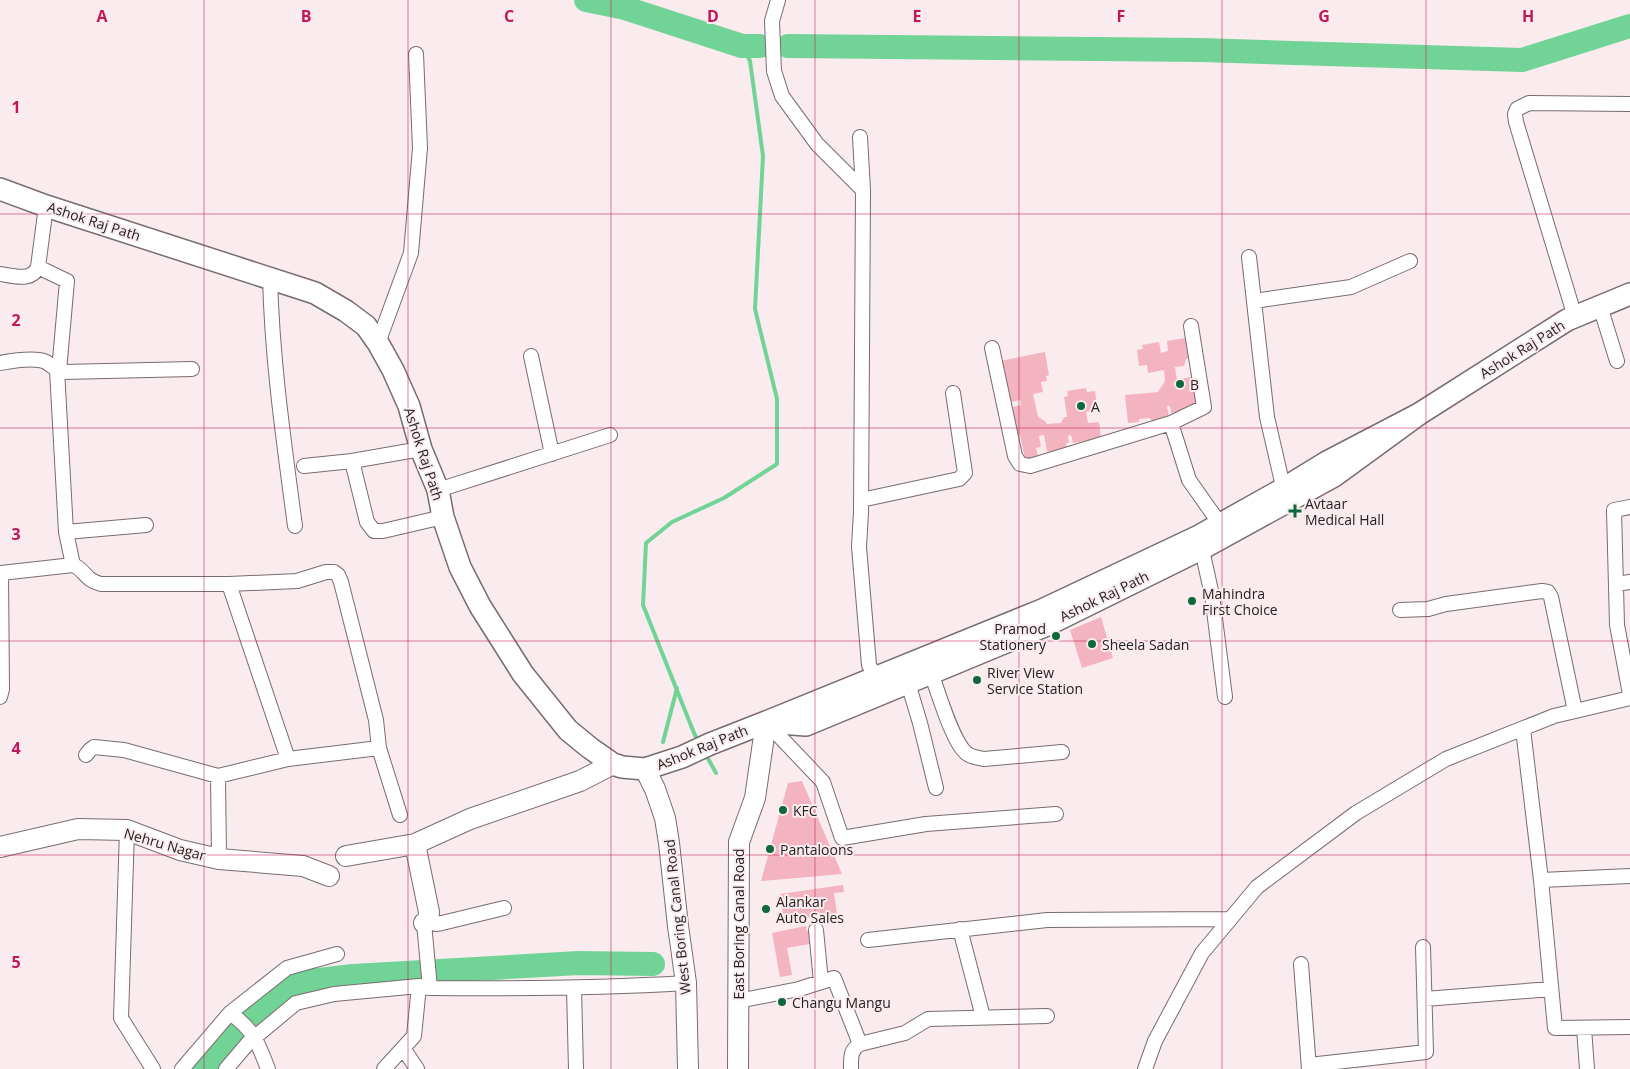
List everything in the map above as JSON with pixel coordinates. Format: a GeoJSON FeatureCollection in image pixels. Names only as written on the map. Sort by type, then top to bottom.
{"type":"FeatureCollection","features":[{"type":"Feature","properties":{"kind":"main road","name":"Ashok Raj Path"},"geometry":{"type":"LineString","coordinates":[[0,189],[46,206],[315,293],[346,311],[366,326],[394,370],[408,406],[420,449],[438,490],[443,517],[460,567],[480,606],[523,674],[568,730],[613,764],[622,767],[645,769],[682,757],[876,678],[1201,542],[1220,524],[1285,495],[1334,476],[1419,414],[1567,320],[1630,294]]}},
{"type":"Feature","properties":{"kind":"main road","name":"Ashok Raj Path"},"geometry":{"type":"LineString","coordinates":[[766,722],[806,725],[1047,625],[1285,495]]}},
{"type":"Feature","properties":{"kind":"street"},"geometry":{"type":"LineString","coordinates":[[778,0],[772,21],[774,72],[782,96],[817,144],[863,190]]}},
{"type":"Feature","properties":{"kind":"street"},"geometry":{"type":"LineString","coordinates":[[378,343],[411,253],[420,148],[416,54]]}},
{"type":"Feature","properties":{"kind":"street"},"geometry":{"type":"LineString","coordinates":[[1575,316],[1515,114],[1517,109],[1529,103],[1630,104]]}},
{"type":"Feature","properties":{"kind":"street"},"geometry":{"type":"LineString","coordinates":[[860,137],[863,190],[861,500],[858,547],[869,666],[876,678]]}},
{"type":"Feature","properties":{"kind":"street"},"geometry":{"type":"LineString","coordinates":[[0,274],[18,277],[30,276],[36,273],[46,206]]}},
{"type":"Feature","properties":{"kind":"street"},"geometry":{"type":"LineString","coordinates":[[1249,257],[1267,417],[1285,495]]}},
{"type":"Feature","properties":{"kind":"street"},"geometry":{"type":"LineString","coordinates":[[1254,301],[1351,287],[1410,261]]}},
{"type":"Feature","properties":{"kind":"street"},"geometry":{"type":"LineString","coordinates":[[38,267],[67,281],[58,371],[66,532],[73,565]]}},
{"type":"Feature","properties":{"kind":"street"},"geometry":{"type":"LineString","coordinates":[[270,278],[274,369],[295,526]]}},
{"type":"Feature","properties":{"kind":"street"},"geometry":{"type":"LineString","coordinates":[[1600,306],[1617,361]]}},
{"type":"Feature","properties":{"kind":"street"},"geometry":{"type":"LineString","coordinates":[[992,348],[1016,456],[1020,464],[1030,466],[1171,423],[1204,407],[1191,326]]}},
{"type":"Feature","properties":{"kind":"street"},"geometry":{"type":"LineString","coordinates":[[531,356],[552,454]]}},
{"type":"Feature","properties":{"kind":"street"},"geometry":{"type":"LineString","coordinates":[[0,362],[40,360],[58,371],[192,369]]}},
{"type":"Feature","properties":{"kind":"street"},"geometry":{"type":"LineString","coordinates":[[861,500],[960,479],[965,474],[953,393]]}},
{"type":"Feature","properties":{"kind":"street"},"geometry":{"type":"LineString","coordinates":[[1171,423],[1189,480],[1220,524]]}},
{"type":"Feature","properties":{"kind":"street"},"geometry":{"type":"LineString","coordinates":[[438,490],[610,435]]}},
{"type":"Feature","properties":{"kind":"street"},"geometry":{"type":"LineString","coordinates":[[304,466],[352,461],[420,449]]}},
{"type":"Feature","properties":{"kind":"street"},"geometry":{"type":"LineString","coordinates":[[352,461],[367,522],[371,529],[378,532],[443,517]]}},
{"type":"Feature","properties":{"kind":"street"},"geometry":{"type":"LineString","coordinates":[[1630,507],[1614,510],[1617,625],[1630,694]]}},
{"type":"Feature","properties":{"kind":"street"},"geometry":{"type":"LineString","coordinates":[[66,532],[146,525]]}},
{"type":"Feature","properties":{"kind":"street"},"geometry":{"type":"LineString","coordinates":[[1201,542],[1212,595],[1224,697]]}},
{"type":"Feature","properties":{"kind":"street"},"geometry":{"type":"LineString","coordinates":[[0,697],[2,689],[1,573],[73,565],[80,569],[88,579],[101,584],[229,584],[297,581],[326,572],[334,572],[338,575],[341,582],[376,720],[379,748],[400,815]]}},
{"type":"Feature","properties":{"kind":"street"},"geometry":{"type":"LineString","coordinates":[[1616,584],[1630,582]]}},
{"type":"Feature","properties":{"kind":"street"},"geometry":{"type":"LineString","coordinates":[[229,584],[288,759]]}},
{"type":"Feature","properties":{"kind":"street"},"geometry":{"type":"LineString","coordinates":[[1400,610],[1428,609],[1446,604],[1542,590],[1548,592],[1551,597],[1575,711]]}},
{"type":"Feature","properties":{"kind":"street"},"geometry":{"type":"LineString","coordinates":[[931,673],[955,736],[966,752],[974,757],[984,759],[1062,752]]}},
{"type":"Feature","properties":{"kind":"street"},"geometry":{"type":"LineString","coordinates":[[908,682],[936,788]]}},
{"type":"Feature","properties":{"kind":"street"},"geometry":{"type":"LineString","coordinates":[[1145,1069],[1155,1041],[1202,953],[1257,887],[1356,814],[1446,759],[1554,716],[1630,698]]}},
{"type":"Feature","properties":{"kind":"street"},"geometry":{"type":"LineString","coordinates":[[766,722],[823,782],[842,838],[926,824],[1056,814]]}},
{"type":"Feature","properties":{"kind":"street","name":"East Boring Canal Road"},"geometry":{"type":"LineString","coordinates":[[738,1069],[739,842],[755,798],[766,722]]}},
{"type":"Feature","properties":{"kind":"street"},"geometry":{"type":"LineString","coordinates":[[1523,729],[1556,1028],[1630,1027]]}},
{"type":"Feature","properties":{"kind":"street"},"geometry":{"type":"LineString","coordinates":[[86,756],[94,748],[124,750],[218,776],[288,759],[379,748]]}},
{"type":"Feature","properties":{"kind":"street"},"geometry":{"type":"LineString","coordinates":[[346,856],[415,844],[470,819],[580,781],[613,764]]}},
{"type":"Feature","properties":{"kind":"street","name":"West Boring Canal Road"},"geometry":{"type":"LineString","coordinates":[[645,769],[655,789],[665,818],[670,843],[686,983],[688,1069]]}},
{"type":"Feature","properties":{"kind":"street"},"geometry":{"type":"LineString","coordinates":[[218,776],[219,860]]}},
{"type":"Feature","properties":{"kind":"street","name":"Nehru Nagar"},"geometry":{"type":"LineString","coordinates":[[0,846],[78,830],[128,830],[180,850],[219,860],[303,866],[329,876]]}},
{"type":"Feature","properties":{"kind":"street"},"geometry":{"type":"LineString","coordinates":[[128,830],[121,1018],[153,1069]]}},
{"type":"Feature","properties":{"kind":"street"},"geometry":{"type":"LineString","coordinates":[[384,1069],[414,1036],[426,983],[426,922],[429,912],[415,844]]}},
{"type":"Feature","properties":{"kind":"street"},"geometry":{"type":"LineString","coordinates":[[1541,880],[1630,876]]}},
{"type":"Feature","properties":{"kind":"street"},"geometry":{"type":"LineString","coordinates":[[426,922],[442,924],[504,908]]}},
{"type":"Feature","properties":{"kind":"street"},"geometry":{"type":"LineString","coordinates":[[868,940],[1047,920],[1230,919]]}},
{"type":"Feature","properties":{"kind":"street"},"geometry":{"type":"LineString","coordinates":[[816,930],[821,982]]}},
{"type":"Feature","properties":{"kind":"street"},"geometry":{"type":"LineString","coordinates":[[960,930],[983,1017]]}},
{"type":"Feature","properties":{"kind":"street"},"geometry":{"type":"LineString","coordinates":[[1302,964],[1309,1067],[1426,1052],[1423,947]]}},
{"type":"Feature","properties":{"kind":"street"},"geometry":{"type":"LineString","coordinates":[[182,1069],[232,1015],[287,968],[337,954]]}},
{"type":"Feature","properties":{"kind":"street"},"geometry":{"type":"LineString","coordinates":[[738,1001],[799,989],[834,978],[860,1044]]}},
{"type":"Feature","properties":{"kind":"street"},"geometry":{"type":"LineString","coordinates":[[226,1069],[252,1032],[296,1003],[334,994],[426,983],[574,988],[686,983]]}},
{"type":"Feature","properties":{"kind":"street"},"geometry":{"type":"LineString","coordinates":[[574,988],[576,1069]]}},
{"type":"Feature","properties":{"kind":"street"},"geometry":{"type":"LineString","coordinates":[[1425,999],[1551,989]]}},
{"type":"Feature","properties":{"kind":"street"},"geometry":{"type":"LineString","coordinates":[[232,1015],[252,1032],[268,1069]]}},
{"type":"Feature","properties":{"kind":"street"},"geometry":{"type":"LineString","coordinates":[[851,1069],[851,1053],[860,1044],[905,1033],[928,1019],[1048,1016]]}},
{"type":"Feature","properties":{"kind":"street"},"geometry":{"type":"LineString","coordinates":[[1584,1028],[1587,1069]]}},
{"type":"Feature","properties":{"kind":"street"},"geometry":{"type":"LineString","coordinates":[[403,1048],[417,1069]]}},
{"type":"Feature","properties":{"kind":"building","name":"B"},"geometry":{"type":"Polygon","coordinates":[[[1185,338],[1189,358],[1186,359],[1184,366],[1175,367],[1177,380],[1195,376],[1199,408],[1171,413],[1170,406],[1167,406],[1169,418],[1152,421],[1150,418],[1139,419],[1139,422],[1128,423],[1125,395],[1158,392],[1165,381],[1164,370],[1148,373],[1147,365],[1139,366],[1137,350],[1143,349],[1142,345],[1159,342],[1161,353],[1168,351],[1167,341],[1185,338]]]}},
{"type":"Feature","properties":{"kind":"building","name":"A"},"geometry":{"type":"Polygon","coordinates":[[[1045,352],[1049,375],[1046,376],[1047,381],[1041,382],[1043,392],[1033,394],[1038,417],[1047,424],[1061,423],[1064,417],[1067,417],[1064,397],[1068,396],[1067,391],[1086,388],[1087,392],[1095,391],[1098,411],[1086,412],[1088,423],[1099,422],[1101,438],[1073,443],[1071,435],[1068,436],[1069,443],[1066,443],[1068,452],[1051,455],[1051,452],[1047,451],[1044,435],[1039,436],[1041,447],[1036,448],[1038,456],[1025,459],[1020,435],[1015,435],[1009,408],[1021,405],[1020,400],[1006,403],[1005,398],[1010,397],[1008,387],[1005,388],[1000,361],[1045,352]]]}},
{"type":"Feature","properties":{"kind":"building","name":"Sheela Sadan"},"geometry":{"type":"Polygon","coordinates":[[[1101,617],[1113,658],[1082,668],[1070,630],[1101,617]]]}},
{"type":"Feature","properties":{"kind":"building"},"geometry":{"type":"Polygon","coordinates":[[[802,781],[842,874],[761,881],[788,783],[802,781]]]}},
{"type":"Feature","properties":{"kind":"building"},"geometry":{"type":"Polygon","coordinates":[[[843,885],[844,892],[834,893],[837,913],[784,921],[780,894],[843,885]]]}},
{"type":"Feature","properties":{"kind":"building"},"geometry":{"type":"Polygon","coordinates":[[[806,926],[807,931],[812,930],[815,943],[787,948],[792,975],[780,977],[772,933],[806,926]]]}},
{"type":"Feature","properties":{"kind":"waterway"},"geometry":{"type":"LineString","coordinates":[[586,0],[625,8],[742,46],[760,46]]}},
{"type":"Feature","properties":{"kind":"waterway"},"geometry":{"type":"LineString","coordinates":[[788,46],[1201,50],[1522,60],[1630,26]]}},
{"type":"Feature","properties":{"kind":"waterway"},"geometry":{"type":"LineString","coordinates":[[699,743],[643,605],[646,543],[672,522],[724,498],[777,464],[777,399],[755,309],[763,156],[750,61],[742,46]]}},
{"type":"Feature","properties":{"kind":"waterway"},"geometry":{"type":"LineString","coordinates":[[663,742],[677,688]]}},
{"type":"Feature","properties":{"kind":"waterway"},"geometry":{"type":"LineString","coordinates":[[705,753],[716,773]]}},
{"type":"Feature","properties":{"kind":"waterway"},"geometry":{"type":"LineString","coordinates":[[202,1069],[267,1003],[302,982],[353,976],[579,963],[653,964]]}},
{"type":"Feature","properties":{"kind":"place","name":"B"},"geometry":{"type":"Point","coordinates":[1180,384]}},
{"type":"Feature","properties":{"kind":"place","name":"A"},"geometry":{"type":"Point","coordinates":[1081,406]}},
{"type":"Feature","properties":{"kind":"place","name":"Avtaar Medical Hall"},"geometry":{"type":"Point","coordinates":[1295,511]}},
{"type":"Feature","properties":{"kind":"place","name":"Mahindra First Choice"},"geometry":{"type":"Point","coordinates":[1192,601]}},
{"type":"Feature","properties":{"kind":"place","name":"Pramod Stationery"},"geometry":{"type":"Point","coordinates":[1056,636]}},
{"type":"Feature","properties":{"kind":"place","name":"Sheela Sadan"},"geometry":{"type":"Point","coordinates":[1092,644]}},
{"type":"Feature","properties":{"kind":"place","name":"River View Service Station"},"geometry":{"type":"Point","coordinates":[977,680]}},
{"type":"Feature","properties":{"kind":"place","name":"KFC"},"geometry":{"type":"Point","coordinates":[783,810]}},
{"type":"Feature","properties":{"kind":"place","name":"Pantaloons"},"geometry":{"type":"Point","coordinates":[770,849]}},
{"type":"Feature","properties":{"kind":"place","name":"Alankar Auto Sales"},"geometry":{"type":"Point","coordinates":[766,909]}},
{"type":"Feature","properties":{"kind":"place","name":"Changu Mangu"},"geometry":{"type":"Point","coordinates":[782,1002]}}]}
